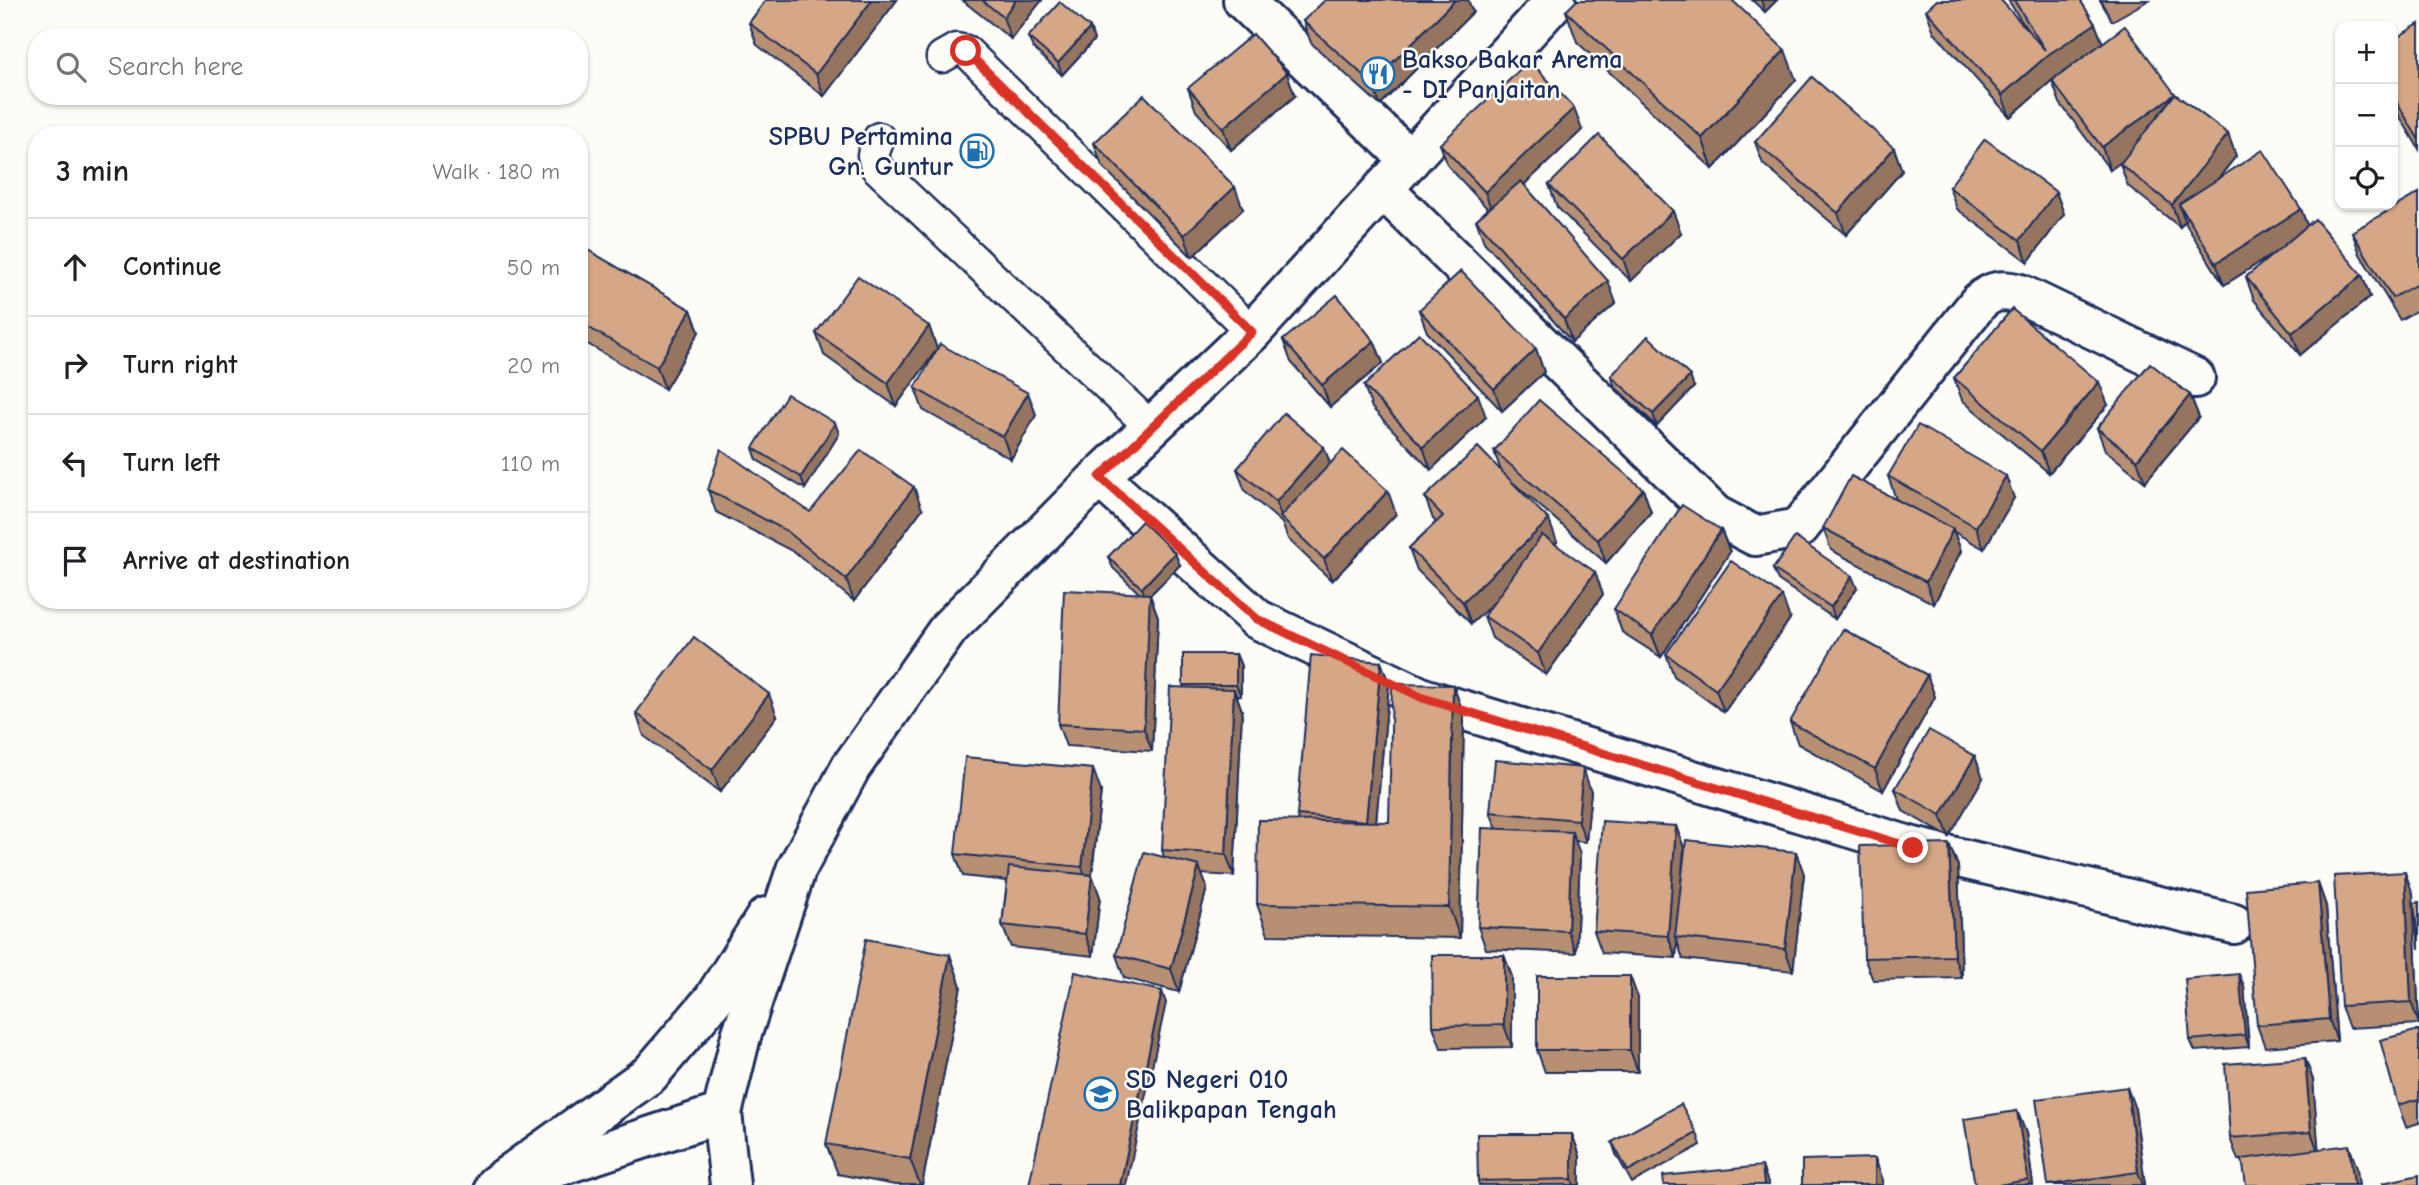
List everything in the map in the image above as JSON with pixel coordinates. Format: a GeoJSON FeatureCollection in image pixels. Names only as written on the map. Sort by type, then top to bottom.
{"type":"FeatureCollection","features":[{"type":"Feature","properties":{"kind":"street"},"geometry":{"type":"LineString","coordinates":[[1243,0],[1410,160]]}},
{"type":"Feature","properties":{"kind":"street"},"geometry":{"type":"LineString","coordinates":[[495,1185],[650,1074],[713,1000],[796,870],[851,767],[949,628],[1100,477],[1252,332],[1556,0]]}},
{"type":"Feature","properties":{"kind":"street"},"geometry":{"type":"LineString","coordinates":[[1383,189],[1714,515],[1755,536],[1799,528],[1979,302],[1990,293],[2003,290],[2020,294],[2195,378]]}},
{"type":"Feature","properties":{"kind":"street"},"geometry":{"type":"LineString","coordinates":[[1100,477],[1257,619],[1423,698],[1913,848],[2234,924]]}},
{"type":"Feature","properties":{"kind":"street"},"geometry":{"type":"LineString","coordinates":[[721,1182],[722,1113],[741,1036],[796,870]]}},
{"type":"Feature","properties":{"kind":"street"},"geometry":{"type":"LineString","coordinates":[[501,1185],[722,1113]]}},
{"type":"Feature","properties":{"kind":"lane"},"geometry":{"type":"LineString","coordinates":[[942,57],[956,49],[966,51],[1252,332]]}},
{"type":"Feature","properties":{"kind":"lane"},"geometry":{"type":"LineString","coordinates":[[879,138],[873,155],[876,167],[1152,427]]}},
{"type":"Feature","properties":{"kind":"building"},"geometry":{"type":"Polygon","coordinates":[[[766,0],[872,0],[816,74],[749,23],[766,0]]]}},
{"type":"Feature","properties":{"kind":"building"},"geometry":{"type":"Polygon","coordinates":[[[982,0],[1016,0],[1003,17],[982,0]]]}},
{"type":"Feature","properties":{"kind":"building","name":"Bakso Bakar Arema - DI Panjaitan"},"geometry":{"type":"Polygon","coordinates":[[[1325,0],[1455,0],[1372,83],[1303,21],[1325,0]]]}},
{"type":"Feature","properties":{"kind":"building"},"geometry":{"type":"Polygon","coordinates":[[[1577,0],[1732,0],[1785,50],[1702,138],[1566,11],[1577,0]]]}},
{"type":"Feature","properties":{"kind":"building"},"geometry":{"type":"Polygon","coordinates":[[[1937,0],[2001,0],[2045,50],[2014,0],[2080,0],[2095,24],[2049,54],[2002,95],[1926,10],[1937,0]]]}},
{"type":"Feature","properties":{"kind":"building"},"geometry":{"type":"Polygon","coordinates":[[[1060,2],[1090,28],[1058,63],[1028,37],[1060,2]]]}},
{"type":"Feature","properties":{"kind":"building"},"geometry":{"type":"Polygon","coordinates":[[[2419,24],[2419,140],[2398,104],[2398,37],[2419,24]]]}},
{"type":"Feature","properties":{"kind":"building"},"geometry":{"type":"Polygon","coordinates":[[[2125,26],[2175,94],[2102,147],[2052,81],[2125,26]]]}},
{"type":"Feature","properties":{"kind":"building"},"geometry":{"type":"Polygon","coordinates":[[[1253,34],[1287,73],[1223,128],[1188,88],[1253,34]]]}},
{"type":"Feature","properties":{"kind":"building"},"geometry":{"type":"Polygon","coordinates":[[[1530,61],[1574,108],[1485,192],[1440,144],[1530,61]]]}},
{"type":"Feature","properties":{"kind":"building"},"geometry":{"type":"Polygon","coordinates":[[[1812,77],[1894,148],[1838,213],[1755,142],[1812,77]]]}},
{"type":"Feature","properties":{"kind":"building"},"geometry":{"type":"Polygon","coordinates":[[[2175,94],[2228,134],[2172,205],[2120,164],[2175,94]]]}},
{"type":"Feature","properties":{"kind":"building"},"geometry":{"type":"Polygon","coordinates":[[[1144,95],[1235,187],[1184,235],[1094,143],[1144,95]]]}},
{"type":"Feature","properties":{"kind":"building"},"geometry":{"type":"Polygon","coordinates":[[[1599,135],[1673,211],[1623,259],[1549,185],[1599,135]]]}},
{"type":"Feature","properties":{"kind":"building"},"geometry":{"type":"Polygon","coordinates":[[[1985,139],[2056,192],[2020,240],[1949,187],[1985,139]]]}},
{"type":"Feature","properties":{"kind":"building"},"geometry":{"type":"Polygon","coordinates":[[[2263,150],[2301,209],[2216,263],[2179,204],[2263,150]]]}},
{"type":"Feature","properties":{"kind":"building"},"geometry":{"type":"Polygon","coordinates":[[[1521,181],[1608,281],[1564,319],[1476,220],[1521,181]]]}},
{"type":"Feature","properties":{"kind":"building"},"geometry":{"type":"Polygon","coordinates":[[[2419,193],[2419,283],[2392,298],[2352,232],[2390,210],[2398,210],[2398,205],[2419,193]]]}},
{"type":"Feature","properties":{"kind":"building"},"geometry":{"type":"Polygon","coordinates":[[[2315,219],[2362,275],[2292,333],[2246,277],[2315,219]]]}},
{"type":"Feature","properties":{"kind":"building"},"geometry":{"type":"Polygon","coordinates":[[[588,250],[691,310],[657,367],[588,327],[588,250]]]}},
{"type":"Feature","properties":{"kind":"building"},"geometry":{"type":"Polygon","coordinates":[[[1461,271],[1536,349],[1494,389],[1419,310],[1461,271]]]}},
{"type":"Feature","properties":{"kind":"building"},"geometry":{"type":"Polygon","coordinates":[[[858,276],[929,326],[888,383],[816,333],[858,276]]]}},
{"type":"Feature","properties":{"kind":"building"},"geometry":{"type":"Polygon","coordinates":[[[1337,295],[1374,341],[1322,385],[1283,340],[1337,295]]]}},
{"type":"Feature","properties":{"kind":"building"},"geometry":{"type":"Polygon","coordinates":[[[2012,309],[2099,382],[2041,451],[1954,378],[2012,309]]]}},
{"type":"Feature","properties":{"kind":"building"},"geometry":{"type":"Polygon","coordinates":[[[1419,333],[1478,395],[1423,447],[1364,386],[1419,333]]]}},
{"type":"Feature","properties":{"kind":"building"},"geometry":{"type":"Polygon","coordinates":[[[1648,336],[1690,376],[1653,414],[1611,376],[1648,336]]]}},
{"type":"Feature","properties":{"kind":"building"},"geometry":{"type":"Polygon","coordinates":[[[940,344],[1028,393],[1003,437],[915,388],[940,344]]]}},
{"type":"Feature","properties":{"kind":"building"},"geometry":{"type":"Polygon","coordinates":[[[2150,363],[2190,395],[2137,460],[2097,428],[2150,363]]]}},
{"type":"Feature","properties":{"kind":"building"},"geometry":{"type":"Polygon","coordinates":[[[787,394],[835,423],[801,477],[753,448],[787,394]]]}},
{"type":"Feature","properties":{"kind":"building"},"geometry":{"type":"Polygon","coordinates":[[[1539,400],[1643,489],[1598,540],[1494,451],[1539,400]]]}},
{"type":"Feature","properties":{"kind":"building"},"geometry":{"type":"Polygon","coordinates":[[[1284,413],[1324,447],[1276,502],[1237,469],[1284,413]]]}},
{"type":"Feature","properties":{"kind":"building"},"geometry":{"type":"Polygon","coordinates":[[[1918,425],[2006,476],[1976,527],[1888,476],[1918,425]]]}},
{"type":"Feature","properties":{"kind":"building"},"geometry":{"type":"Polygon","coordinates":[[[1478,447],[1549,520],[1463,602],[1409,548],[1443,516],[1425,497],[1478,447]]]}},
{"type":"Feature","properties":{"kind":"building"},"geometry":{"type":"Polygon","coordinates":[[[721,449],[810,512],[861,450],[914,487],[846,579],[787,531],[708,490],[721,449]]]}},
{"type":"Feature","properties":{"kind":"building"},"geometry":{"type":"Polygon","coordinates":[[[1343,450],[1388,491],[1324,559],[1280,517],[1343,450]]]}},
{"type":"Feature","properties":{"kind":"building"},"geometry":{"type":"Polygon","coordinates":[[[1851,476],[1953,529],[1926,582],[1823,528],[1851,476]]]}},
{"type":"Feature","properties":{"kind":"building"},"geometry":{"type":"Polygon","coordinates":[[[1682,505],[1721,530],[1652,635],[1614,609],[1682,505]]]}},
{"type":"Feature","properties":{"kind":"building"},"geometry":{"type":"Polygon","coordinates":[[[1142,521],[1175,553],[1142,588],[1108,557],[1142,521]]]}},
{"type":"Feature","properties":{"kind":"building"},"geometry":{"type":"Polygon","coordinates":[[[1542,535],[1595,572],[1538,653],[1484,616],[1542,535]]]}},
{"type":"Feature","properties":{"kind":"building"},"geometry":{"type":"Polygon","coordinates":[[[1795,537],[1852,576],[1831,607],[1773,569],[1795,537]]]}},
{"type":"Feature","properties":{"kind":"building"},"geometry":{"type":"Polygon","coordinates":[[[1731,561],[1782,596],[1716,690],[1666,654],[1731,561]]]}},
{"type":"Feature","properties":{"kind":"building"},"geometry":{"type":"Polygon","coordinates":[[[1064,590],[1150,594],[1144,729],[1058,724],[1064,590]]]}},
{"type":"Feature","properties":{"kind":"building"},"geometry":{"type":"Polygon","coordinates":[[[1843,629],[1927,675],[1875,769],[1790,722],[1843,629]]]}},
{"type":"Feature","properties":{"kind":"building"},"geometry":{"type":"Polygon","coordinates":[[[694,637],[769,694],[712,770],[636,713],[694,637]]]}},
{"type":"Feature","properties":{"kind":"building"},"geometry":{"type":"Polygon","coordinates":[[[1183,654],[1236,654],[1236,685],[1183,685],[1183,654]]]}},
{"type":"Feature","properties":{"kind":"building"},"geometry":{"type":"Polygon","coordinates":[[[1311,655],[1381,662],[1366,821],[1297,815],[1311,655]]]}},
{"type":"Feature","properties":{"kind":"building"},"geometry":{"type":"Polygon","coordinates":[[[1392,684],[1453,685],[1449,907],[1257,904],[1258,820],[1389,822],[1392,684]]]}},
{"type":"Feature","properties":{"kind":"building"},"geometry":{"type":"Polygon","coordinates":[[[1170,687],[1234,689],[1226,854],[1162,850],[1170,687]]]}},
{"type":"Feature","properties":{"kind":"building"},"geometry":{"type":"Polygon","coordinates":[[[1929,730],[1975,756],[1941,815],[1895,789],[1929,730]]]}},
{"type":"Feature","properties":{"kind":"building"},"geometry":{"type":"Polygon","coordinates":[[[965,757],[1093,769],[1082,867],[955,854],[965,757]]]}},
{"type":"Feature","properties":{"kind":"building"},"geometry":{"type":"Polygon","coordinates":[[[1495,760],[1583,768],[1578,820],[1490,812],[1495,760]]]}},
{"type":"Feature","properties":{"kind":"building"},"geometry":{"type":"Polygon","coordinates":[[[1602,821],[1676,826],[1668,936],[1594,931],[1602,821]]]}},
{"type":"Feature","properties":{"kind":"building"},"geometry":{"type":"Polygon","coordinates":[[[1482,828],[1572,832],[1568,931],[1478,927],[1482,828]]]}},
{"type":"Feature","properties":{"kind":"building"},"geometry":{"type":"Polygon","coordinates":[[[1686,840],[1796,852],[1785,949],[1675,937],[1686,840]]]}},
{"type":"Feature","properties":{"kind":"building"},"geometry":{"type":"Polygon","coordinates":[[[1949,844],[1954,956],[1864,958],[1860,846],[1949,844]]]}},
{"type":"Feature","properties":{"kind":"building"},"geometry":{"type":"Polygon","coordinates":[[[1144,852],[1199,866],[1171,969],[1116,955],[1144,852]]]}},
{"type":"Feature","properties":{"kind":"building"},"geometry":{"type":"Polygon","coordinates":[[[1009,867],[1092,875],[1085,934],[1002,925],[1009,867]]]}},
{"type":"Feature","properties":{"kind":"building"},"geometry":{"type":"Polygon","coordinates":[[[2405,872],[2411,1002],[2341,1006],[2334,876],[2405,872]]]}},
{"type":"Feature","properties":{"kind":"building"},"geometry":{"type":"Polygon","coordinates":[[[2318,883],[2329,1019],[2257,1025],[2246,889],[2318,883]]]}},
{"type":"Feature","properties":{"kind":"building"},"geometry":{"type":"Polygon","coordinates":[[[2419,902],[2419,949],[2414,903],[2419,902]]]}},
{"type":"Feature","properties":{"kind":"building"},"geometry":{"type":"Polygon","coordinates":[[[866,939],[950,955],[910,1159],[826,1144],[866,939]]]}},
{"type":"Feature","properties":{"kind":"building"},"geometry":{"type":"Polygon","coordinates":[[[1432,955],[1504,955],[1504,1025],[1433,1026],[1432,955]]]}},
{"type":"Feature","properties":{"kind":"building","name":"SD Negeri 010 Balikpapan Tengah"},"geometry":{"type":"Polygon","coordinates":[[[1075,972],[1162,991],[1120,1185],[1029,1185],[1075,972]]]}},
{"type":"Feature","properties":{"kind":"building"},"geometry":{"type":"Polygon","coordinates":[[[2239,974],[2245,1035],[2190,1040],[2185,979],[2239,974]]]}},
{"type":"Feature","properties":{"kind":"building"},"geometry":{"type":"Polygon","coordinates":[[[1537,976],[1630,976],[1630,1050],[1537,1050],[1537,976]]]}},
{"type":"Feature","properties":{"kind":"building"},"geometry":{"type":"Polygon","coordinates":[[[2419,1030],[2419,1099],[2398,1105],[2380,1040],[2419,1030]]]}},
{"type":"Feature","properties":{"kind":"building"},"geometry":{"type":"Polygon","coordinates":[[[2305,1058],[2311,1132],[2230,1138],[2225,1064],[2305,1058]]]}},
{"type":"Feature","properties":{"kind":"building"},"geometry":{"type":"Polygon","coordinates":[[[2127,1087],[2138,1172],[2048,1185],[2036,1099],[2127,1087]]]}},
{"type":"Feature","properties":{"kind":"building"},"geometry":{"type":"Polygon","coordinates":[[[1681,1104],[1697,1133],[1628,1171],[1612,1142],[1681,1104]]]}},
{"type":"Feature","properties":{"kind":"building"},"geometry":{"type":"Polygon","coordinates":[[[2017,1111],[2028,1180],[1998,1185],[1975,1185],[1964,1119],[2017,1111]]]}},
{"type":"Feature","properties":{"kind":"building"},"geometry":{"type":"Polygon","coordinates":[[[1477,1134],[1572,1134],[1572,1179],[1478,1181],[1477,1134]]]}},
{"type":"Feature","properties":{"kind":"building"},"geometry":{"type":"Polygon","coordinates":[[[2349,1145],[2354,1185],[2246,1185],[2242,1159],[2349,1145]]]}},
{"type":"Feature","properties":{"kind":"building"},"geometry":{"type":"Polygon","coordinates":[[[1875,1158],[1875,1185],[1802,1185],[1802,1160],[1875,1158]]]}},
{"type":"Feature","properties":{"kind":"building"},"geometry":{"type":"Polygon","coordinates":[[[1762,1166],[1764,1185],[1664,1185],[1663,1176],[1762,1166]]]}},
{"type":"Feature","properties":{"kind":"building"},"geometry":{"type":"Polygon","coordinates":[[[2419,1175],[2419,1185],[2383,1183],[2419,1175]]]}},
{"type":"Feature","properties":{"kind":"place","name":"Bakso Bakar Arema - DI Panjaitan"},"geometry":{"type":"Point","coordinates":[1378,74]}},
{"type":"Feature","properties":{"kind":"place","name":"SPBU Pertamina Gn. Guntur"},"geometry":{"type":"Point","coordinates":[977,151]}},
{"type":"Feature","properties":{"kind":"place","name":"SD Negeri 010 Balikpapan Tengah"},"geometry":{"type":"Point","coordinates":[1101,1094]}},
{"type":"Feature","properties":{"kind":"route"},"geometry":{"type":"LineString","coordinates":[[966,51],[1252,332],[1100,477],[1257,619],[1423,698],[1913,848]]}}]}
